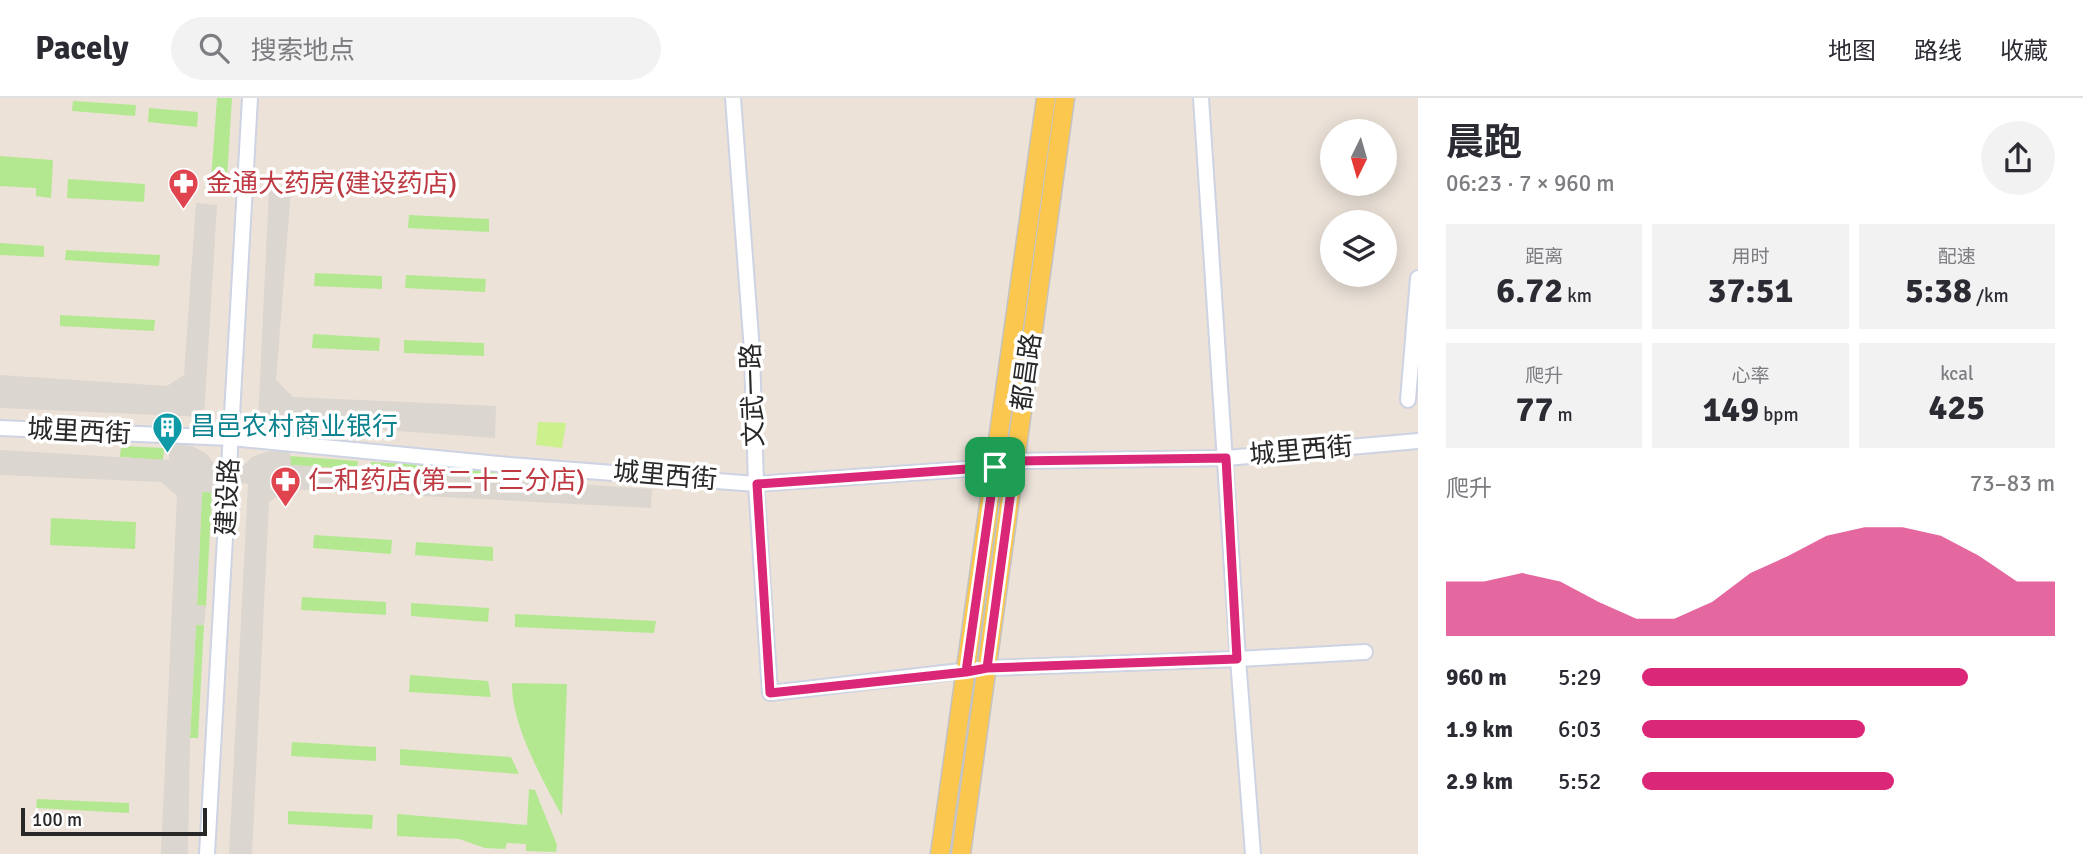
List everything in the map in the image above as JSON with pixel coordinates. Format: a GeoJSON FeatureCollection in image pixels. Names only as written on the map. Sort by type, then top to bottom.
{"type":"FeatureCollection","features":[{"type":"Feature","properties":{"kind":"main road"},"geometry":{"type":"LineString","coordinates":[[940,854],[1046,98]]}},
{"type":"Feature","properties":{"kind":"main road","name":"都昌路"},"geometry":{"type":"LineString","coordinates":[[961,854],[1065,98]]}},
{"type":"Feature","properties":{"kind":"street","name":"建设路"},"geometry":{"type":"LineString","coordinates":[[207,854],[250,98]]}},
{"type":"Feature","properties":{"kind":"street","name":"文武一路"},"geometry":{"type":"LineString","coordinates":[[733,98],[752,351],[770,693],[966,672]]}},
{"type":"Feature","properties":{"kind":"street"},"geometry":{"type":"LineString","coordinates":[[1201,98],[1237,659],[1253,854]]}},
{"type":"Feature","properties":{"kind":"street"},"geometry":{"type":"LineString","coordinates":[[1408,400],[1418,278]]}},
{"type":"Feature","properties":{"kind":"street","name":"城里西街"},"geometry":{"type":"LineString","coordinates":[[0,428],[232,438],[757,484],[995,467]]}},
{"type":"Feature","properties":{"kind":"street","name":"城里西街"},"geometry":{"type":"LineString","coordinates":[[1015,461],[1226,458],[1418,441]]}},
{"type":"Feature","properties":{"kind":"street"},"geometry":{"type":"LineString","coordinates":[[966,672],[987,668],[1365,652]]}},
{"type":"Feature","properties":{"kind":"green space"},"geometry":{"type":"Polygon","coordinates":[[[217,98],[232,98],[226,194],[210,194],[217,98]]]}},
{"type":"Feature","properties":{"kind":"green space"},"geometry":{"type":"Polygon","coordinates":[[[73,101],[136,105],[135,116],[72,111],[73,101]]]}},
{"type":"Feature","properties":{"kind":"green space"},"geometry":{"type":"Polygon","coordinates":[[[149,108],[198,112],[197,127],[148,122],[149,108]]]}},
{"type":"Feature","properties":{"kind":"green space"},"geometry":{"type":"Polygon","coordinates":[[[0,156],[53,160],[51,198],[36,196],[36,188],[0,186],[0,156]]]}},
{"type":"Feature","properties":{"kind":"green space"},"geometry":{"type":"Polygon","coordinates":[[[68,179],[145,184],[144,202],[67,198],[68,179]]]}},
{"type":"Feature","properties":{"kind":"green space"},"geometry":{"type":"Polygon","coordinates":[[[409,215],[489,219],[489,232],[408,228],[409,215]]]}},
{"type":"Feature","properties":{"kind":"green space"},"geometry":{"type":"Polygon","coordinates":[[[0,243],[44,246],[44,257],[0,255],[0,243]]]}},
{"type":"Feature","properties":{"kind":"green space"},"geometry":{"type":"Polygon","coordinates":[[[66,250],[160,255],[159,266],[65,260],[66,250]]]}},
{"type":"Feature","properties":{"kind":"green space"},"geometry":{"type":"Polygon","coordinates":[[[315,273],[382,276],[382,289],[314,286],[315,273]]]}},
{"type":"Feature","properties":{"kind":"green space"},"geometry":{"type":"Polygon","coordinates":[[[406,275],[486,279],[485,292],[405,288],[406,275]]]}},
{"type":"Feature","properties":{"kind":"green space"},"geometry":{"type":"Polygon","coordinates":[[[60,315],[155,320],[154,331],[60,326],[60,315]]]}},
{"type":"Feature","properties":{"kind":"green space"},"geometry":{"type":"Polygon","coordinates":[[[313,334],[380,338],[379,351],[312,348],[313,334]]]}},
{"type":"Feature","properties":{"kind":"green space"},"geometry":{"type":"Polygon","coordinates":[[[404,340],[484,343],[484,356],[404,353],[404,340]]]}},
{"type":"Feature","properties":{"kind":"green space"},"geometry":{"type":"Polygon","coordinates":[[[538,422],[566,423],[562,448],[536,445],[538,422]]]}},
{"type":"Feature","properties":{"kind":"green space"},"geometry":{"type":"Polygon","coordinates":[[[121,446],[164,448],[163,460],[120,457],[121,446]]]}},
{"type":"Feature","properties":{"kind":"green space"},"geometry":{"type":"Polygon","coordinates":[[[290,456],[358,461],[357,469],[290,465],[290,456]]]}},
{"type":"Feature","properties":{"kind":"green space"},"geometry":{"type":"Polygon","coordinates":[[[371,462],[429,465],[429,474],[371,470],[371,462]]]}},
{"type":"Feature","properties":{"kind":"green space"},"geometry":{"type":"Polygon","coordinates":[[[441,466],[496,470],[502,479],[441,475],[441,466]]]}},
{"type":"Feature","properties":{"kind":"green space"},"geometry":{"type":"Polygon","coordinates":[[[202,492],[212,492],[206,606],[197,605],[202,492]]]}},
{"type":"Feature","properties":{"kind":"green space"},"geometry":{"type":"Polygon","coordinates":[[[51,518],[136,522],[135,549],[50,545],[51,518]]]}},
{"type":"Feature","properties":{"kind":"green space"},"geometry":{"type":"Polygon","coordinates":[[[314,535],[392,540],[391,554],[313,548],[314,535]]]}},
{"type":"Feature","properties":{"kind":"green space"},"geometry":{"type":"Polygon","coordinates":[[[416,542],[493,547],[493,561],[415,555],[416,542]]]}},
{"type":"Feature","properties":{"kind":"green space"},"geometry":{"type":"Polygon","coordinates":[[[302,597],[386,602],[386,615],[301,610],[302,597]]]}},
{"type":"Feature","properties":{"kind":"green space"},"geometry":{"type":"Polygon","coordinates":[[[411,603],[489,608],[488,622],[411,616],[411,603]]]}},
{"type":"Feature","properties":{"kind":"green space"},"geometry":{"type":"Polygon","coordinates":[[[515,614],[656,621],[654,633],[515,627],[515,614]]]}},
{"type":"Feature","properties":{"kind":"green space"},"geometry":{"type":"Polygon","coordinates":[[[196,624],[204,625],[198,738],[190,738],[196,624]]]}},
{"type":"Feature","properties":{"kind":"green space"},"geometry":{"type":"Polygon","coordinates":[[[410,675],[488,681],[491,697],[409,692],[410,675]]]}},
{"type":"Feature","properties":{"kind":"green space"},"geometry":{"type":"Polygon","coordinates":[[[512,683],[567,684],[562,816],[522,733],[513,699],[512,683]]]}},
{"type":"Feature","properties":{"kind":"green space"},"geometry":{"type":"Polygon","coordinates":[[[292,742],[376,747],[376,761],[291,756],[292,742]]]}},
{"type":"Feature","properties":{"kind":"green space"},"geometry":{"type":"Polygon","coordinates":[[[400,749],[511,757],[519,774],[400,765],[400,749]]]}},
{"type":"Feature","properties":{"kind":"green space"},"geometry":{"type":"Polygon","coordinates":[[[529,789],[535,790],[557,845],[556,852],[526,851],[526,844],[507,843],[505,849],[485,848],[459,839],[397,836],[397,814],[527,825],[529,789]]]}},
{"type":"Feature","properties":{"kind":"green space"},"geometry":{"type":"Polygon","coordinates":[[[37,799],[129,803],[129,813],[36,808],[37,799]]]}},
{"type":"Feature","properties":{"kind":"green space"},"geometry":{"type":"Polygon","coordinates":[[[288,811],[373,815],[372,829],[288,824],[288,811]]]}},
{"type":"Feature","properties":{"kind":"shaded area"},"geometry":{"type":"Polygon","coordinates":[[[269,189],[291,191],[276,380],[293,397],[496,406],[495,438],[258,421],[269,189]]]}},
{"type":"Feature","properties":{"kind":"shaded area"},"geometry":{"type":"Polygon","coordinates":[[[196,203],[217,205],[204,417],[0,408],[0,375],[167,386],[184,375],[196,203]]]}},
{"type":"Feature","properties":{"kind":"shaded area"},"geometry":{"type":"Polygon","coordinates":[[[170,443],[192,446],[207,454],[218,470],[217,493],[202,492],[197,605],[206,606],[204,625],[196,625],[188,854],[161,854],[177,496],[161,482],[0,475],[0,450],[169,460],[170,443]]]}},
{"type":"Feature","properties":{"kind":"shaded area"},"geometry":{"type":"Polygon","coordinates":[[[290,449],[291,465],[652,489],[651,508],[288,489],[269,502],[252,854],[229,854],[248,484],[238,482],[241,468],[252,457],[290,449]]]}},
{"type":"Feature","properties":{"kind":"place","name":"金通大药房(建设药店)"},"geometry":{"type":"Point","coordinates":[183,211]}},
{"type":"Feature","properties":{"kind":"place","name":"昌邑农村商业银行"},"geometry":{"type":"Point","coordinates":[167,454]}},
{"type":"Feature","properties":{"kind":"place","name":"仁和药店(第二十三分店)"},"geometry":{"type":"Point","coordinates":[285,508]}},
{"type":"Feature","properties":{"kind":"route"},"geometry":{"type":"LineString","coordinates":[[995,467],[757,484],[770,693],[966,672],[987,668],[1015,461],[1226,458],[1237,659],[987,668],[966,672],[995,467]]}}]}
